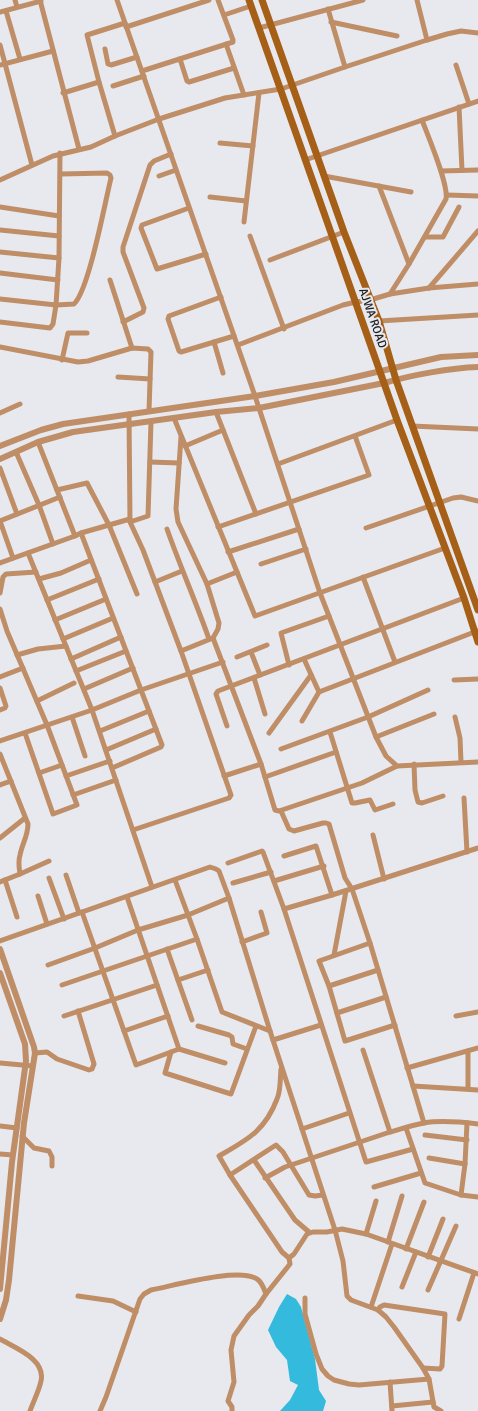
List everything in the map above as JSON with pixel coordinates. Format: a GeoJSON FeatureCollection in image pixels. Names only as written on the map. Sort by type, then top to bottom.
{"type":"FeatureCollection","features":[{"type":"Feature","properties":{"kind":"main road","name":"AJWA ROAD"},"geometry":{"type":"LineString","coordinates":[[262,0],[344,232],[379,321],[396,380],[478,610]]}},
{"type":"Feature","properties":{"kind":"main road","name":"AJWA ROAD"},"geometry":{"type":"LineString","coordinates":[[250,3],[397,420],[476,631],[478,642]]}},
{"type":"Feature","properties":{"kind":"street"},"geometry":{"type":"LineString","coordinates":[[15,0],[17,7]]}},
{"type":"Feature","properties":{"kind":"street"},"geometry":{"type":"LineString","coordinates":[[20,59],[3,12],[40,0],[79,149]]}},
{"type":"Feature","properties":{"kind":"street"},"geometry":{"type":"LineString","coordinates":[[117,0],[238,346],[320,593],[376,737],[386,756],[397,766]]}},
{"type":"Feature","properties":{"kind":"street"},"geometry":{"type":"LineString","coordinates":[[115,136],[87,35],[126,25],[208,0]]}},
{"type":"Feature","properties":{"kind":"street"},"geometry":{"type":"LineString","coordinates":[[142,71],[233,42],[218,0]]}},
{"type":"Feature","properties":{"kind":"street"},"geometry":{"type":"LineString","coordinates":[[259,28],[363,0]]}},
{"type":"Feature","properties":{"kind":"street"},"geometry":{"type":"LineString","coordinates":[[417,0],[427,40]]}},
{"type":"Feature","properties":{"kind":"street"},"geometry":{"type":"LineString","coordinates":[[224,15],[250,3]]}},
{"type":"Feature","properties":{"kind":"street"},"geometry":{"type":"LineString","coordinates":[[328,10],[345,67]]}},
{"type":"Feature","properties":{"kind":"street"},"geometry":{"type":"LineString","coordinates":[[331,22],[398,36]]}},
{"type":"Feature","properties":{"kind":"street"},"geometry":{"type":"LineString","coordinates":[[0,180],[60,153],[91,147],[159,119],[225,98],[280,89],[427,40],[461,31],[478,33]]}},
{"type":"Feature","properties":{"kind":"street"},"geometry":{"type":"LineString","coordinates":[[226,44],[244,95]]}},
{"type":"Feature","properties":{"kind":"street"},"geometry":{"type":"LineString","coordinates":[[0,45],[2,64],[32,165]]}},
{"type":"Feature","properties":{"kind":"street"},"geometry":{"type":"LineString","coordinates":[[105,49],[108,64],[111,65],[137,57]]}},
{"type":"Feature","properties":{"kind":"street"},"geometry":{"type":"LineString","coordinates":[[2,64],[53,51]]}},
{"type":"Feature","properties":{"kind":"street"},"geometry":{"type":"LineString","coordinates":[[180,59],[187,81],[189,82],[234,68]]}},
{"type":"Feature","properties":{"kind":"street"},"geometry":{"type":"LineString","coordinates":[[456,65],[469,104]]}},
{"type":"Feature","properties":{"kind":"street"},"geometry":{"type":"LineString","coordinates":[[113,86],[144,76]]}},
{"type":"Feature","properties":{"kind":"street"},"geometry":{"type":"LineString","coordinates":[[64,92],[99,82]]}},
{"type":"Feature","properties":{"kind":"street"},"geometry":{"type":"LineString","coordinates":[[244,222],[259,93]]}},
{"type":"Feature","properties":{"kind":"street"},"geometry":{"type":"LineString","coordinates":[[305,160],[478,101]]}},
{"type":"Feature","properties":{"kind":"street"},"geometry":{"type":"LineString","coordinates":[[459,107],[462,170]]}},
{"type":"Feature","properties":{"kind":"street"},"geometry":{"type":"LineString","coordinates":[[390,294],[444,205],[447,195],[441,171],[422,120]]}},
{"type":"Feature","properties":{"kind":"street"},"geometry":{"type":"LineString","coordinates":[[220,143],[252,146]]}},
{"type":"Feature","properties":{"kind":"street"},"geometry":{"type":"LineString","coordinates":[[0,322],[50,328],[53,324],[56,305],[59,258],[60,153]]}},
{"type":"Feature","properties":{"kind":"street"},"geometry":{"type":"LineString","coordinates":[[124,322],[143,312],[144,308],[123,252],[123,247],[150,165],[154,161],[171,154]]}},
{"type":"Feature","properties":{"kind":"street"},"geometry":{"type":"LineString","coordinates":[[159,176],[176,170]]}},
{"type":"Feature","properties":{"kind":"street"},"geometry":{"type":"LineString","coordinates":[[441,171],[478,170]]}},
{"type":"Feature","properties":{"kind":"street"},"geometry":{"type":"LineString","coordinates":[[0,299],[56,305],[74,304],[79,296],[88,273],[111,178],[107,173],[61,174]]}},
{"type":"Feature","properties":{"kind":"street"},"geometry":{"type":"LineString","coordinates":[[324,176],[411,192]]}},
{"type":"Feature","properties":{"kind":"street"},"geometry":{"type":"LineString","coordinates":[[379,186],[409,264]]}},
{"type":"Feature","properties":{"kind":"street"},"geometry":{"type":"LineString","coordinates":[[447,195],[478,196]]}},
{"type":"Feature","properties":{"kind":"street"},"geometry":{"type":"LineString","coordinates":[[210,197],[246,201]]}},
{"type":"Feature","properties":{"kind":"street"},"geometry":{"type":"LineString","coordinates":[[0,207],[60,216]]}},
{"type":"Feature","properties":{"kind":"street"},"geometry":{"type":"LineString","coordinates":[[425,237],[443,237],[459,207]]}},
{"type":"Feature","properties":{"kind":"street"},"geometry":{"type":"LineString","coordinates":[[189,208],[142,225],[141,228],[157,269],[206,254]]}},
{"type":"Feature","properties":{"kind":"street"},"geometry":{"type":"LineString","coordinates":[[0,230],[59,236]]}},
{"type":"Feature","properties":{"kind":"street"},"geometry":{"type":"LineString","coordinates":[[429,288],[478,231]]}},
{"type":"Feature","properties":{"kind":"street"},"geometry":{"type":"LineString","coordinates":[[270,260],[344,232]]}},
{"type":"Feature","properties":{"kind":"street"},"geometry":{"type":"LineString","coordinates":[[250,236],[284,329]]}},
{"type":"Feature","properties":{"kind":"street"},"geometry":{"type":"LineString","coordinates":[[0,252],[59,258]]}},
{"type":"Feature","properties":{"kind":"street"},"geometry":{"type":"LineString","coordinates":[[0,273],[58,280]]}},
{"type":"Feature","properties":{"kind":"street"},"geometry":{"type":"LineString","coordinates":[[110,280],[132,348]]}},
{"type":"Feature","properties":{"kind":"street"},"geometry":{"type":"LineString","coordinates":[[238,346],[343,305],[370,300],[390,294],[429,288],[478,284]]}},
{"type":"Feature","properties":{"kind":"street"},"geometry":{"type":"LineString","coordinates":[[221,297],[168,317],[179,351],[181,352],[234,336]]}},
{"type":"Feature","properties":{"kind":"street"},"geometry":{"type":"LineString","coordinates":[[379,321],[478,315]]}},
{"type":"Feature","properties":{"kind":"street"},"geometry":{"type":"LineString","coordinates":[[62,360],[68,333],[87,333]]}},
{"type":"Feature","properties":{"kind":"street"},"geometry":{"type":"LineString","coordinates":[[214,342],[224,373]]}},
{"type":"Feature","properties":{"kind":"street"},"geometry":{"type":"LineString","coordinates":[[0,347],[78,362],[88,361],[132,348],[150,350],[149,411]]}},
{"type":"Feature","properties":{"kind":"street"},"geometry":{"type":"LineString","coordinates":[[0,446],[51,427],[255,396],[334,382],[441,357],[478,354]]}},
{"type":"Feature","properties":{"kind":"street"},"geometry":{"type":"LineString","coordinates":[[0,459],[38,442],[73,432],[216,412],[259,408],[465,367],[478,367]]}},
{"type":"Feature","properties":{"kind":"street"},"geometry":{"type":"LineString","coordinates":[[118,377],[150,379]]}},
{"type":"Feature","properties":{"kind":"street"},"geometry":{"type":"LineString","coordinates":[[0,413],[20,404]]}},
{"type":"Feature","properties":{"kind":"street"},"geometry":{"type":"LineString","coordinates":[[216,412],[256,514]]}},
{"type":"Feature","properties":{"kind":"street"},"geometry":{"type":"LineString","coordinates":[[129,414],[130,520],[143,550],[181,651],[231,795],[229,798],[133,830]]}},
{"type":"Feature","properties":{"kind":"street"},"geometry":{"type":"LineString","coordinates":[[174,418],[184,446],[255,616],[445,548]]}},
{"type":"Feature","properties":{"kind":"street"},"geometry":{"type":"LineString","coordinates":[[278,464],[397,420]]}},
{"type":"Feature","properties":{"kind":"street"},"geometry":{"type":"LineString","coordinates":[[0,563],[109,525],[148,516],[151,422]]}},
{"type":"Feature","properties":{"kind":"street"},"geometry":{"type":"LineString","coordinates":[[412,426],[478,429]]}},
{"type":"Feature","properties":{"kind":"street"},"geometry":{"type":"LineString","coordinates":[[184,446],[223,430]]}},
{"type":"Feature","properties":{"kind":"street"},"geometry":{"type":"LineString","coordinates":[[218,527],[369,475],[356,436]]}},
{"type":"Feature","properties":{"kind":"street"},"geometry":{"type":"LineString","coordinates":[[181,437],[176,509],[178,522],[207,584],[218,623],[218,629],[211,639],[181,651]]}},
{"type":"Feature","properties":{"kind":"street"},"geometry":{"type":"LineString","coordinates":[[38,442],[75,536]]}},
{"type":"Feature","properties":{"kind":"street"},"geometry":{"type":"LineString","coordinates":[[16,452],[54,544]]}},
{"type":"Feature","properties":{"kind":"street"},"geometry":{"type":"LineString","coordinates":[[150,462],[180,463]]}},
{"type":"Feature","properties":{"kind":"street"},"geometry":{"type":"LineString","coordinates":[[0,468],[17,514]]}},
{"type":"Feature","properties":{"kind":"street"},"geometry":{"type":"LineString","coordinates":[[57,490],[87,483],[109,525],[137,594]]}},
{"type":"Feature","properties":{"kind":"street"},"geometry":{"type":"LineString","coordinates":[[13,558],[0,521],[60,497]]}},
{"type":"Feature","properties":{"kind":"street"},"geometry":{"type":"LineString","coordinates":[[366,528],[453,498],[461,497],[478,501]]}},
{"type":"Feature","properties":{"kind":"street"},"geometry":{"type":"LineString","coordinates":[[167,529],[182,571],[211,639],[223,662],[265,777],[275,810],[278,812],[362,783],[397,766],[478,762]]}},
{"type":"Feature","properties":{"kind":"street"},"geometry":{"type":"LineString","coordinates":[[228,552],[299,529]]}},
{"type":"Feature","properties":{"kind":"street"},"geometry":{"type":"LineString","coordinates":[[81,534],[162,743],[161,747],[112,768]]}},
{"type":"Feature","properties":{"kind":"street"},"geometry":{"type":"LineString","coordinates":[[261,564],[306,549]]}},
{"type":"Feature","properties":{"kind":"street"},"geometry":{"type":"LineString","coordinates":[[28,553],[100,731],[152,887]]}},
{"type":"Feature","properties":{"kind":"street"},"geometry":{"type":"LineString","coordinates":[[39,579],[61,573],[91,560]]}},
{"type":"Feature","properties":{"kind":"street"},"geometry":{"type":"LineString","coordinates":[[155,582],[182,571]]}},
{"type":"Feature","properties":{"kind":"street"},"geometry":{"type":"LineString","coordinates":[[0,593],[5,575],[36,572]]}},
{"type":"Feature","properties":{"kind":"street"},"geometry":{"type":"LineString","coordinates":[[207,584],[237,572]]}},
{"type":"Feature","properties":{"kind":"street"},"geometry":{"type":"LineString","coordinates":[[363,577],[395,662]]}},
{"type":"Feature","properties":{"kind":"street"},"geometry":{"type":"LineString","coordinates":[[47,600],[98,579]]}},
{"type":"Feature","properties":{"kind":"street"},"geometry":{"type":"LineString","coordinates":[[227,726],[216,694],[218,691],[464,598]]}},
{"type":"Feature","properties":{"kind":"street"},"geometry":{"type":"LineString","coordinates":[[55,620],[106,599]]}},
{"type":"Feature","properties":{"kind":"street"},"geometry":{"type":"LineString","coordinates":[[0,609],[7,631],[47,725],[77,805],[53,814],[25,733]]}},
{"type":"Feature","properties":{"kind":"street"},"geometry":{"type":"LineString","coordinates":[[289,665],[280,635],[281,633],[329,616]]}},
{"type":"Feature","properties":{"kind":"street"},"geometry":{"type":"LineString","coordinates":[[63,638],[114,618]]}},
{"type":"Feature","properties":{"kind":"street"},"geometry":{"type":"LineString","coordinates":[[302,721],[319,692],[476,631]]}},
{"type":"Feature","properties":{"kind":"street"},"geometry":{"type":"LineString","coordinates":[[72,659],[121,637]]}},
{"type":"Feature","properties":{"kind":"street"},"geometry":{"type":"LineString","coordinates":[[236,657],[267,645]]}},
{"type":"Feature","properties":{"kind":"street"},"geometry":{"type":"LineString","coordinates":[[17,655],[34,650],[66,646]]}},
{"type":"Feature","properties":{"kind":"street"},"geometry":{"type":"LineString","coordinates":[[76,671],[126,651]]}},
{"type":"Feature","properties":{"kind":"street"},"geometry":{"type":"LineString","coordinates":[[251,652],[260,676]]}},
{"type":"Feature","properties":{"kind":"street"},"geometry":{"type":"LineString","coordinates":[[304,659],[319,692]]}},
{"type":"Feature","properties":{"kind":"street"},"geometry":{"type":"LineString","coordinates":[[0,741],[92,710],[141,690],[223,662]]}},
{"type":"Feature","properties":{"kind":"street"},"geometry":{"type":"LineString","coordinates":[[0,677],[22,668]]}},
{"type":"Feature","properties":{"kind":"street"},"geometry":{"type":"LineString","coordinates":[[84,689],[133,668]]}},
{"type":"Feature","properties":{"kind":"street"},"geometry":{"type":"LineString","coordinates":[[269,733],[311,675]]}},
{"type":"Feature","properties":{"kind":"street"},"geometry":{"type":"LineString","coordinates":[[254,678],[265,714]]}},
{"type":"Feature","properties":{"kind":"street"},"geometry":{"type":"LineString","coordinates":[[454,680],[478,678]]}},
{"type":"Feature","properties":{"kind":"street"},"geometry":{"type":"LineString","coordinates":[[37,702],[74,683]]}},
{"type":"Feature","properties":{"kind":"street"},"geometry":{"type":"LineString","coordinates":[[0,688],[6,706],[0,710]]}},
{"type":"Feature","properties":{"kind":"street"},"geometry":{"type":"LineString","coordinates":[[281,749],[368,717],[428,690]]}},
{"type":"Feature","properties":{"kind":"street"},"geometry":{"type":"LineString","coordinates":[[100,731],[149,711]]}},
{"type":"Feature","properties":{"kind":"street"},"geometry":{"type":"LineString","coordinates":[[376,737],[434,714]]}},
{"type":"Feature","properties":{"kind":"street"},"geometry":{"type":"LineString","coordinates":[[72,717],[85,756]]}},
{"type":"Feature","properties":{"kind":"street"},"geometry":{"type":"LineString","coordinates":[[455,717],[460,738],[461,762]]}},
{"type":"Feature","properties":{"kind":"street"},"geometry":{"type":"LineString","coordinates":[[106,750],[156,729]]}},
{"type":"Feature","properties":{"kind":"street"},"geometry":{"type":"LineString","coordinates":[[330,732],[352,803],[354,804],[370,800],[375,810],[393,804]]}},
{"type":"Feature","properties":{"kind":"street"},"geometry":{"type":"LineString","coordinates":[[265,777],[336,752]]}},
{"type":"Feature","properties":{"kind":"street"},"geometry":{"type":"LineString","coordinates":[[0,754],[2,765],[11,781],[28,824],[28,830],[20,854],[20,874]]}},
{"type":"Feature","properties":{"kind":"street"},"geometry":{"type":"LineString","coordinates":[[66,776],[110,761]]}},
{"type":"Feature","properties":{"kind":"street"},"geometry":{"type":"LineString","coordinates":[[224,776],[260,764]]}},
{"type":"Feature","properties":{"kind":"street"},"geometry":{"type":"LineString","coordinates":[[414,764],[415,790],[418,802],[422,803],[443,796]]}},
{"type":"Feature","properties":{"kind":"street"},"geometry":{"type":"LineString","coordinates":[[39,773],[62,765]]}},
{"type":"Feature","properties":{"kind":"street"},"geometry":{"type":"LineString","coordinates":[[73,795],[116,780]]}},
{"type":"Feature","properties":{"kind":"street"},"geometry":{"type":"LineString","coordinates":[[0,785],[11,781]]}},
{"type":"Feature","properties":{"kind":"street"},"geometry":{"type":"LineString","coordinates":[[464,798],[467,852]]}},
{"type":"Feature","properties":{"kind":"street"},"geometry":{"type":"LineString","coordinates":[[281,810],[289,829],[294,831],[322,823],[329,824],[345,878],[352,889],[370,943],[424,1123]]}},
{"type":"Feature","properties":{"kind":"street"},"geometry":{"type":"LineString","coordinates":[[0,838],[25,818]]}},
{"type":"Feature","properties":{"kind":"street"},"geometry":{"type":"LineString","coordinates":[[373,835],[384,879]]}},
{"type":"Feature","properties":{"kind":"street"},"geometry":{"type":"LineString","coordinates":[[284,856],[316,846],[324,866],[332,895]]}},
{"type":"Feature","properties":{"kind":"street"},"geometry":{"type":"LineString","coordinates":[[284,909],[346,891],[478,848]]}},
{"type":"Feature","properties":{"kind":"street"},"geometry":{"type":"LineString","coordinates":[[228,863],[263,852],[284,909],[364,1160],[368,1163],[413,1149]]}},
{"type":"Feature","properties":{"kind":"street"},"geometry":{"type":"LineString","coordinates":[[17,917],[2,881],[49,861]]}},
{"type":"Feature","properties":{"kind":"street"},"geometry":{"type":"LineString","coordinates":[[274,881],[324,866]]}},
{"type":"Feature","properties":{"kind":"street"},"geometry":{"type":"LineString","coordinates":[[0,941],[152,887],[213,867],[216,869],[220,874],[229,898],[270,1031],[335,1230],[343,1261],[347,1296],[351,1300],[378,1310],[394,1327],[429,1379],[433,1402],[437,1410]]}},
{"type":"Feature","properties":{"kind":"street"},"geometry":{"type":"LineString","coordinates":[[233,883],[271,872]]}},
{"type":"Feature","properties":{"kind":"street"},"geometry":{"type":"LineString","coordinates":[[66,875],[95,948],[136,1065],[179,1050],[225,1063]]}},
{"type":"Feature","properties":{"kind":"street"},"geometry":{"type":"LineString","coordinates":[[49,878],[64,918]]}},
{"type":"Feature","properties":{"kind":"street"},"geometry":{"type":"LineString","coordinates":[[174,880],[197,939],[222,1012],[270,1031]]}},
{"type":"Feature","properties":{"kind":"street"},"geometry":{"type":"LineString","coordinates":[[334,955],[346,891]]}},
{"type":"Feature","properties":{"kind":"street"},"geometry":{"type":"LineString","coordinates":[[38,896],[47,924]]}},
{"type":"Feature","properties":{"kind":"street"},"geometry":{"type":"LineString","coordinates":[[127,897],[179,1050]]}},
{"type":"Feature","properties":{"kind":"street"},"geometry":{"type":"LineString","coordinates":[[48,965],[138,930],[188,915],[229,898]]}},
{"type":"Feature","properties":{"kind":"street"},"geometry":{"type":"LineString","coordinates":[[242,942],[267,934],[261,912]]}},
{"type":"Feature","properties":{"kind":"street"},"geometry":{"type":"LineString","coordinates":[[62,985],[197,939]]}},
{"type":"Feature","properties":{"kind":"street"},"geometry":{"type":"LineString","coordinates":[[370,943],[320,960],[346,1042],[394,1025]]}},
{"type":"Feature","properties":{"kind":"street"},"geometry":{"type":"LineString","coordinates":[[0,949],[34,1047],[33,1066],[22,1136],[6,1300],[0,1318]]}},
{"type":"Feature","properties":{"kind":"street"},"geometry":{"type":"LineString","coordinates":[[167,949],[192,1020]]}},
{"type":"Feature","properties":{"kind":"street"},"geometry":{"type":"LineString","coordinates":[[178,980],[208,970]]}},
{"type":"Feature","properties":{"kind":"street"},"geometry":{"type":"LineString","coordinates":[[329,986],[378,970]]}},
{"type":"Feature","properties":{"kind":"street"},"geometry":{"type":"LineString","coordinates":[[0,974],[25,1044],[26,1066],[10,1180],[0,1289]]}},
{"type":"Feature","properties":{"kind":"street"},"geometry":{"type":"LineString","coordinates":[[64,1016],[157,985]]}},
{"type":"Feature","properties":{"kind":"street"},"geometry":{"type":"LineString","coordinates":[[337,1014],[386,997]]}},
{"type":"Feature","properties":{"kind":"street"},"geometry":{"type":"LineString","coordinates":[[34,1053],[47,1052],[57,1059],[89,1070],[94,1068],[78,1011]]}},
{"type":"Feature","properties":{"kind":"street"},"geometry":{"type":"LineString","coordinates":[[456,1016],[478,1012]]}},
{"type":"Feature","properties":{"kind":"street"},"geometry":{"type":"LineString","coordinates":[[124,1031],[168,1016]]}},
{"type":"Feature","properties":{"kind":"street"},"geometry":{"type":"LineString","coordinates":[[273,1040],[321,1025]]}},
{"type":"Feature","properties":{"kind":"street"},"geometry":{"type":"LineString","coordinates":[[198,1026],[229,1035],[232,1037],[233,1044],[247,1048]]}},
{"type":"Feature","properties":{"kind":"street"},"geometry":{"type":"LineString","coordinates":[[171,1052],[165,1073],[230,1094],[256,1026]]}},
{"type":"Feature","properties":{"kind":"street"},"geometry":{"type":"LineString","coordinates":[[407,1068],[478,1048]]}},
{"type":"Feature","properties":{"kind":"street"},"geometry":{"type":"LineString","coordinates":[[363,1050],[390,1132]]}},
{"type":"Feature","properties":{"kind":"street"},"geometry":{"type":"LineString","coordinates":[[468,1051],[468,1089]]}},
{"type":"Feature","properties":{"kind":"street"},"geometry":{"type":"LineString","coordinates":[[0,1063],[33,1066]]}},
{"type":"Feature","properties":{"kind":"street"},"geometry":{"type":"LineString","coordinates":[[232,1411],[232,1407],[228,1401],[234,1382],[231,1350],[232,1341],[249,1315],[258,1306],[290,1264],[289,1258],[282,1252],[230,1175],[219,1156],[254,1135],[263,1124],[278,1098],[282,1066]]}},
{"type":"Feature","properties":{"kind":"street"},"geometry":{"type":"LineString","coordinates":[[413,1086],[478,1090]]}},
{"type":"Feature","properties":{"kind":"street"},"geometry":{"type":"LineString","coordinates":[[302,1128],[350,1113]]}},
{"type":"Feature","properties":{"kind":"street"},"geometry":{"type":"LineString","coordinates":[[265,1178],[285,1167],[390,1132],[424,1123],[478,1124]]}},
{"type":"Feature","properties":{"kind":"street"},"geometry":{"type":"LineString","coordinates":[[461,1195],[467,1140],[467,1123]]}},
{"type":"Feature","properties":{"kind":"street"},"geometry":{"type":"LineString","coordinates":[[0,1126],[17,1128]]}},
{"type":"Feature","properties":{"kind":"street"},"geometry":{"type":"LineString","coordinates":[[406,1128],[425,1183],[461,1195],[478,1197]]}},
{"type":"Feature","properties":{"kind":"street"},"geometry":{"type":"LineString","coordinates":[[425,1135],[467,1140]]}},
{"type":"Feature","properties":{"kind":"street"},"geometry":{"type":"LineString","coordinates":[[22,1136],[34,1148],[49,1151],[52,1157],[52,1166]]}},
{"type":"Feature","properties":{"kind":"street"},"geometry":{"type":"LineString","coordinates":[[230,1175],[276,1145],[283,1152],[309,1195],[323,1195]]}},
{"type":"Feature","properties":{"kind":"street"},"geometry":{"type":"LineString","coordinates":[[0,1154],[13,1155]]}},
{"type":"Feature","properties":{"kind":"street"},"geometry":{"type":"LineString","coordinates":[[430,1158],[465,1164]]}},
{"type":"Feature","properties":{"kind":"street"},"geometry":{"type":"LineString","coordinates":[[254,1160],[295,1220],[309,1232],[323,1233],[335,1230],[348,1230],[366,1234],[476,1274],[459,1318]]}},
{"type":"Feature","properties":{"kind":"street"},"geometry":{"type":"LineString","coordinates":[[374,1187],[421,1173]]}},
{"type":"Feature","properties":{"kind":"street"},"geometry":{"type":"LineString","coordinates":[[10,1180],[18,1180]]}},
{"type":"Feature","properties":{"kind":"street"},"geometry":{"type":"LineString","coordinates":[[371,1307],[402,1196]]}},
{"type":"Feature","properties":{"kind":"street"},"geometry":{"type":"LineString","coordinates":[[366,1234],[376,1201]]}},
{"type":"Feature","properties":{"kind":"street"},"geometry":{"type":"LineString","coordinates":[[406,1249],[424,1202]]}},
{"type":"Feature","properties":{"kind":"street"},"geometry":{"type":"LineString","coordinates":[[428,1256],[443,1219]]}},
{"type":"Feature","properties":{"kind":"street"},"geometry":{"type":"LineString","coordinates":[[428,1290],[456,1226]]}},
{"type":"Feature","properties":{"kind":"street"},"geometry":{"type":"LineString","coordinates":[[289,1258],[294,1254],[309,1232]]}},
{"type":"Feature","properties":{"kind":"street"},"geometry":{"type":"LineString","coordinates":[[402,1287],[416,1252]]}},
{"type":"Feature","properties":{"kind":"street"},"geometry":{"type":"LineString","coordinates":[[100,1411],[140,1299],[144,1294],[151,1290],[214,1277],[240,1275],[256,1278],[260,1281],[266,1294]]}},
{"type":"Feature","properties":{"kind":"street"},"geometry":{"type":"LineString","coordinates":[[78,1296],[113,1301],[136,1312]]}},
{"type":"Feature","properties":{"kind":"street"},"geometry":{"type":"LineString","coordinates":[[305,1298],[305,1314],[316,1354],[322,1369],[334,1380],[349,1384],[429,1379]]}},
{"type":"Feature","properties":{"kind":"street"},"geometry":{"type":"LineString","coordinates":[[378,1310],[384,1305],[445,1314],[442,1366],[440,1369],[423,1368]]}},
{"type":"Feature","properties":{"kind":"street"},"geometry":{"type":"LineString","coordinates":[[0,1339],[25,1354],[36,1362],[40,1368],[42,1373],[41,1382],[30,1411]]}},
{"type":"Feature","properties":{"kind":"street"},"geometry":{"type":"LineString","coordinates":[[390,1382],[392,1409],[433,1402]]}},
{"type":"Feature","properties":{"kind":"water"},"geometry":{"type":"Polygon","coordinates":[[[287,1294],[296,1299],[301,1307],[315,1359],[319,1390],[326,1401],[323,1411],[280,1411],[290,1400],[298,1385],[290,1381],[287,1360],[276,1347],[268,1330],[287,1294]]]}}]}
